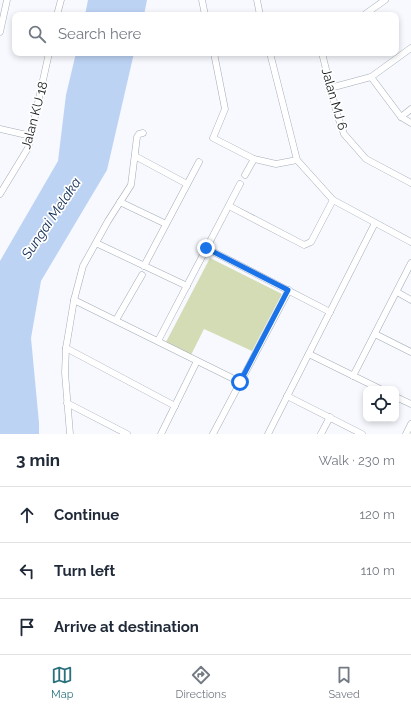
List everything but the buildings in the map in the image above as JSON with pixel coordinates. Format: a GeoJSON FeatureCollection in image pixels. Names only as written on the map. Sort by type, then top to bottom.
{"type":"FeatureCollection","features":[{"type":"Feature","properties":{"kind":"street"},"geometry":{"type":"LineString","coordinates":[[0,32],[7,0]]}},
{"type":"Feature","properties":{"kind":"street"},"geometry":{"type":"LineString","coordinates":[[59,12],[61,0]]}},
{"type":"Feature","properties":{"kind":"street"},"geometry":{"type":"LineString","coordinates":[[202,0],[204,12]]}},
{"type":"Feature","properties":{"kind":"street"},"geometry":{"type":"LineString","coordinates":[[257,0],[259,12]]}},
{"type":"Feature","properties":{"kind":"street"},"geometry":{"type":"LineString","coordinates":[[368,12],[385,0]]}},
{"type":"Feature","properties":{"kind":"street"},"geometry":{"type":"LineString","coordinates":[[330,88],[371,77],[411,48]]}},
{"type":"Feature","properties":{"kind":"street","name":"Jalan KU 18"},"geometry":{"type":"LineString","coordinates":[[0,194],[28,148],[48,56]]}},
{"type":"Feature","properties":{"kind":"street"},"geometry":{"type":"LineString","coordinates":[[215,56],[226,109],[213,138],[254,159],[276,164],[297,160]]}},
{"type":"Feature","properties":{"kind":"street"},"geometry":{"type":"LineString","coordinates":[[271,56],[297,160],[333,200],[411,242]]}},
{"type":"Feature","properties":{"kind":"street","name":"Jalan MJ 6"},"geometry":{"type":"LineString","coordinates":[[323,56],[330,88],[344,134],[366,159],[411,183]]}},
{"type":"Feature","properties":{"kind":"street"},"geometry":{"type":"LineString","coordinates":[[371,77],[400,117],[411,123]]}},
{"type":"Feature","properties":{"kind":"street"},"geometry":{"type":"LineString","coordinates":[[400,117],[411,110]]}},
{"type":"Feature","properties":{"kind":"street"},"geometry":{"type":"LineString","coordinates":[[0,129],[31,136]]}},
{"type":"Feature","properties":{"kind":"street"},"geometry":{"type":"LineString","coordinates":[[70,434],[67,403],[66,348],[74,300],[84,266],[108,221],[131,185],[137,137],[139,134],[143,133]]}},
{"type":"Feature","properties":{"kind":"street"},"geometry":{"type":"LineString","coordinates":[[135,156],[187,184]]}},
{"type":"Feature","properties":{"kind":"street"},"geometry":{"type":"LineString","coordinates":[[245,175],[254,159]]}},
{"type":"Feature","properties":{"kind":"street"},"geometry":{"type":"LineString","coordinates":[[144,266],[199,162]]}},
{"type":"Feature","properties":{"kind":"street"},"geometry":{"type":"LineString","coordinates":[[158,341],[240,184]]}},
{"type":"Feature","properties":{"kind":"street"},"geometry":{"type":"LineString","coordinates":[[229,206],[304,245],[311,242],[333,200]]}},
{"type":"Feature","properties":{"kind":"street"},"geometry":{"type":"LineString","coordinates":[[120,202],[166,224]]}},
{"type":"Feature","properties":{"kind":"street"},"geometry":{"type":"LineString","coordinates":[[268,434],[375,223]]}},
{"type":"Feature","properties":{"kind":"street"},"geometry":{"type":"LineString","coordinates":[[96,243],[186,286]]}},
{"type":"Feature","properties":{"kind":"street"},"geometry":{"type":"LineString","coordinates":[[206,248],[330,312]]}},
{"type":"Feature","properties":{"kind":"street"},"geometry":{"type":"LineString","coordinates":[[353,376],[411,263]]}},
{"type":"Feature","properties":{"kind":"street"},"geometry":{"type":"LineString","coordinates":[[116,320],[142,275]]}},
{"type":"Feature","properties":{"kind":"street"},"geometry":{"type":"LineString","coordinates":[[222,434],[214,432],[288,290]]}},
{"type":"Feature","properties":{"kind":"street"},"geometry":{"type":"LineString","coordinates":[[396,292],[411,300]]}},
{"type":"Feature","properties":{"kind":"street"},"geometry":{"type":"LineString","coordinates":[[74,300],[240,382]]}},
{"type":"Feature","properties":{"kind":"street"},"geometry":{"type":"LineString","coordinates":[[375,334],[411,352]]}},
{"type":"Feature","properties":{"kind":"street"},"geometry":{"type":"LineString","coordinates":[[66,348],[175,406]]}},
{"type":"Feature","properties":{"kind":"street"},"geometry":{"type":"LineString","coordinates":[[309,354],[374,386]]}},
{"type":"Feature","properties":{"kind":"street"},"geometry":{"type":"LineString","coordinates":[[161,434],[197,361]]}},
{"type":"Feature","properties":{"kind":"street"},"geometry":{"type":"LineString","coordinates":[[288,396],[362,434]]}},
{"type":"Feature","properties":{"kind":"street"},"geometry":{"type":"LineString","coordinates":[[399,398],[411,404]]}},
{"type":"Feature","properties":{"kind":"street"},"geometry":{"type":"LineString","coordinates":[[67,403],[127,434]]}},
{"type":"Feature","properties":{"kind":"street"},"geometry":{"type":"LineString","coordinates":[[321,434],[330,418]]}},
{"type":"Feature","properties":{"kind":"street"},"geometry":{"type":"LineString","coordinates":[[406,434],[411,424]]}},
{"type":"Feature","properties":{"kind":"green space"},"geometry":{"type":"Polygon","coordinates":[[[210,258],[282,294],[252,351],[204,329],[191,355],[166,342],[210,258]]]}},
{"type":"Feature","properties":{"kind":"water"},"geometry":{"type":"Polygon","coordinates":[[[88,0],[147,0],[145,12],[86,12],[88,0]]]}},
{"type":"Feature","properties":{"kind":"water","name":"Sungai Melaka"},"geometry":{"type":"Polygon","coordinates":[[[75,56],[133,56],[107,170],[41,281],[31,338],[39,434],[0,434],[0,261],[58,161],[66,95],[75,56]]]}},
{"type":"Feature","properties":{"kind":"route"},"geometry":{"type":"LineString","coordinates":[[206,248],[288,290],[240,382]]}}]}
